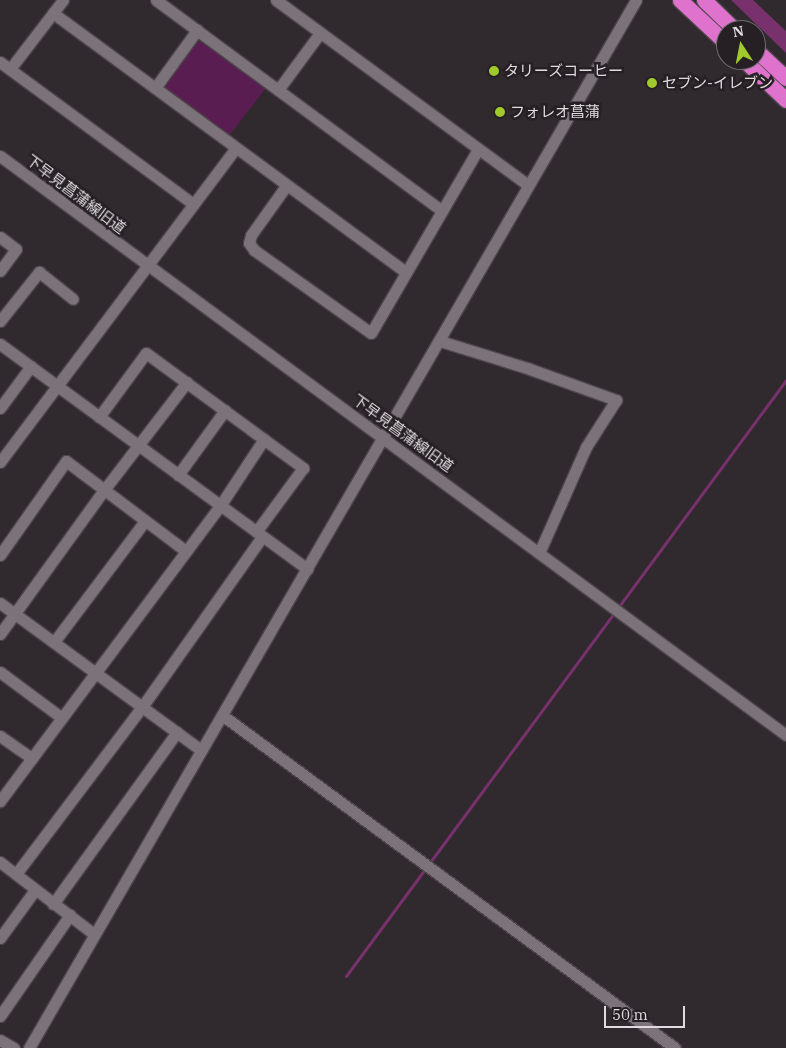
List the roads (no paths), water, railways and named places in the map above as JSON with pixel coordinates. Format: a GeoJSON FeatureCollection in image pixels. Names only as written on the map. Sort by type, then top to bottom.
{"type":"FeatureCollection","features":[{"type":"Feature","properties":{"kind":"highway"},"geometry":{"type":"LineString","coordinates":[[680,0],[716,34]]}},
{"type":"Feature","properties":{"kind":"highway"},"geometry":{"type":"LineString","coordinates":[[704,0],[725,20]]}},
{"type":"Feature","properties":{"kind":"highway"},"geometry":{"type":"LineString","coordinates":[[766,59],[786,78]]}},
{"type":"Feature","properties":{"kind":"highway"},"geometry":{"type":"LineString","coordinates":[[754,70],[786,100]]}},
{"type":"Feature","properties":{"kind":"street"},"geometry":{"type":"LineString","coordinates":[[10,69],[63,0]]}},
{"type":"Feature","properties":{"kind":"street"},"geometry":{"type":"LineString","coordinates":[[156,0],[442,211]]}},
{"type":"Feature","properties":{"kind":"street"},"geometry":{"type":"LineString","coordinates":[[276,0],[528,184]]}},
{"type":"Feature","properties":{"kind":"street"},"geometry":{"type":"LineString","coordinates":[[29,1048],[636,0]]}},
{"type":"Feature","properties":{"kind":"street"},"geometry":{"type":"LineString","coordinates":[[53,13],[286,186],[406,272]]}},
{"type":"Feature","properties":{"kind":"street"},"geometry":{"type":"LineString","coordinates":[[155,88],[197,30]]}},
{"type":"Feature","properties":{"kind":"street"},"geometry":{"type":"LineString","coordinates":[[278,90],[320,33]]}},
{"type":"Feature","properties":{"kind":"street"},"geometry":{"type":"LineString","coordinates":[[0,62],[193,204]]}},
{"type":"Feature","properties":{"kind":"street"},"geometry":{"type":"LineString","coordinates":[[0,462],[236,148]]}},
{"type":"Feature","properties":{"kind":"street"},"geometry":{"type":"LineString","coordinates":[[286,186],[251,235],[249,243],[262,255],[370,333],[478,149]]}},
{"type":"Feature","properties":{"kind":"street","name":"下早見菖蒲線旧道"},"geometry":{"type":"LineString","coordinates":[[0,156],[146,266],[384,437],[786,735]]}},
{"type":"Feature","properties":{"kind":"street"},"geometry":{"type":"LineString","coordinates":[[0,236],[16,249],[0,271]]}},
{"type":"Feature","properties":{"kind":"street"},"geometry":{"type":"LineString","coordinates":[[0,321],[40,272],[73,299]]}},
{"type":"Feature","properties":{"kind":"street"},"geometry":{"type":"LineString","coordinates":[[440,341],[527,368],[616,400],[586,447],[539,553]]}},
{"type":"Feature","properties":{"kind":"street"},"geometry":{"type":"LineString","coordinates":[[0,344],[307,569]]}},
{"type":"Feature","properties":{"kind":"street"},"geometry":{"type":"LineString","coordinates":[[16,874],[142,707],[303,468],[146,352],[99,417]]}},
{"type":"Feature","properties":{"kind":"street"},"geometry":{"type":"LineString","coordinates":[[0,408],[31,366]]}},
{"type":"Feature","properties":{"kind":"street"},"geometry":{"type":"LineString","coordinates":[[0,634],[104,490],[186,382]]}},
{"type":"Feature","properties":{"kind":"street"},"geometry":{"type":"LineString","coordinates":[[178,475],[225,410]]}},
{"type":"Feature","properties":{"kind":"street"},"geometry":{"type":"LineString","coordinates":[[1,799],[220,506],[264,439]]}},
{"type":"Feature","properties":{"kind":"street"},"geometry":{"type":"LineString","coordinates":[[0,554],[66,461],[186,551]]}},
{"type":"Feature","properties":{"kind":"street"},"geometry":{"type":"LineString","coordinates":[[54,642],[145,521]]}},
{"type":"Feature","properties":{"kind":"street"},"geometry":{"type":"LineString","coordinates":[[0,603],[202,750]]}},
{"type":"Feature","properties":{"kind":"street"},"geometry":{"type":"LineString","coordinates":[[0,672],[62,718]]}},
{"type":"Feature","properties":{"kind":"street"},"geometry":{"type":"LineString","coordinates":[[222,715],[676,1048]]}},
{"type":"Feature","properties":{"kind":"street"},"geometry":{"type":"LineString","coordinates":[[53,904],[177,732]]}},
{"type":"Feature","properties":{"kind":"street"},"geometry":{"type":"LineString","coordinates":[[0,736],[32,758]]}},
{"type":"Feature","properties":{"kind":"street"},"geometry":{"type":"LineString","coordinates":[[0,862],[94,934]]}},
{"type":"Feature","properties":{"kind":"street"},"geometry":{"type":"LineString","coordinates":[[0,938],[35,890]]}},
{"type":"Feature","properties":{"kind":"street"},"geometry":{"type":"LineString","coordinates":[[0,1016],[70,914]]}},
{"type":"Feature","properties":{"kind":"street"},"geometry":{"type":"LineString","coordinates":[[0,1040],[14,1048]]}},
{"type":"Feature","properties":{"kind":"waterway"},"geometry":{"type":"LineString","coordinates":[[346,976],[786,380]]}},
{"type":"Feature","properties":{"kind":"place","name":"タリーズコーヒー"},"geometry":{"type":"Point","coordinates":[494,71]}},
{"type":"Feature","properties":{"kind":"place","name":"セブン-イレブン"},"geometry":{"type":"Point","coordinates":[652,83]}},
{"type":"Feature","properties":{"kind":"place","name":"フォレオ菖蒲"},"geometry":{"type":"Point","coordinates":[500,112]}}]}
